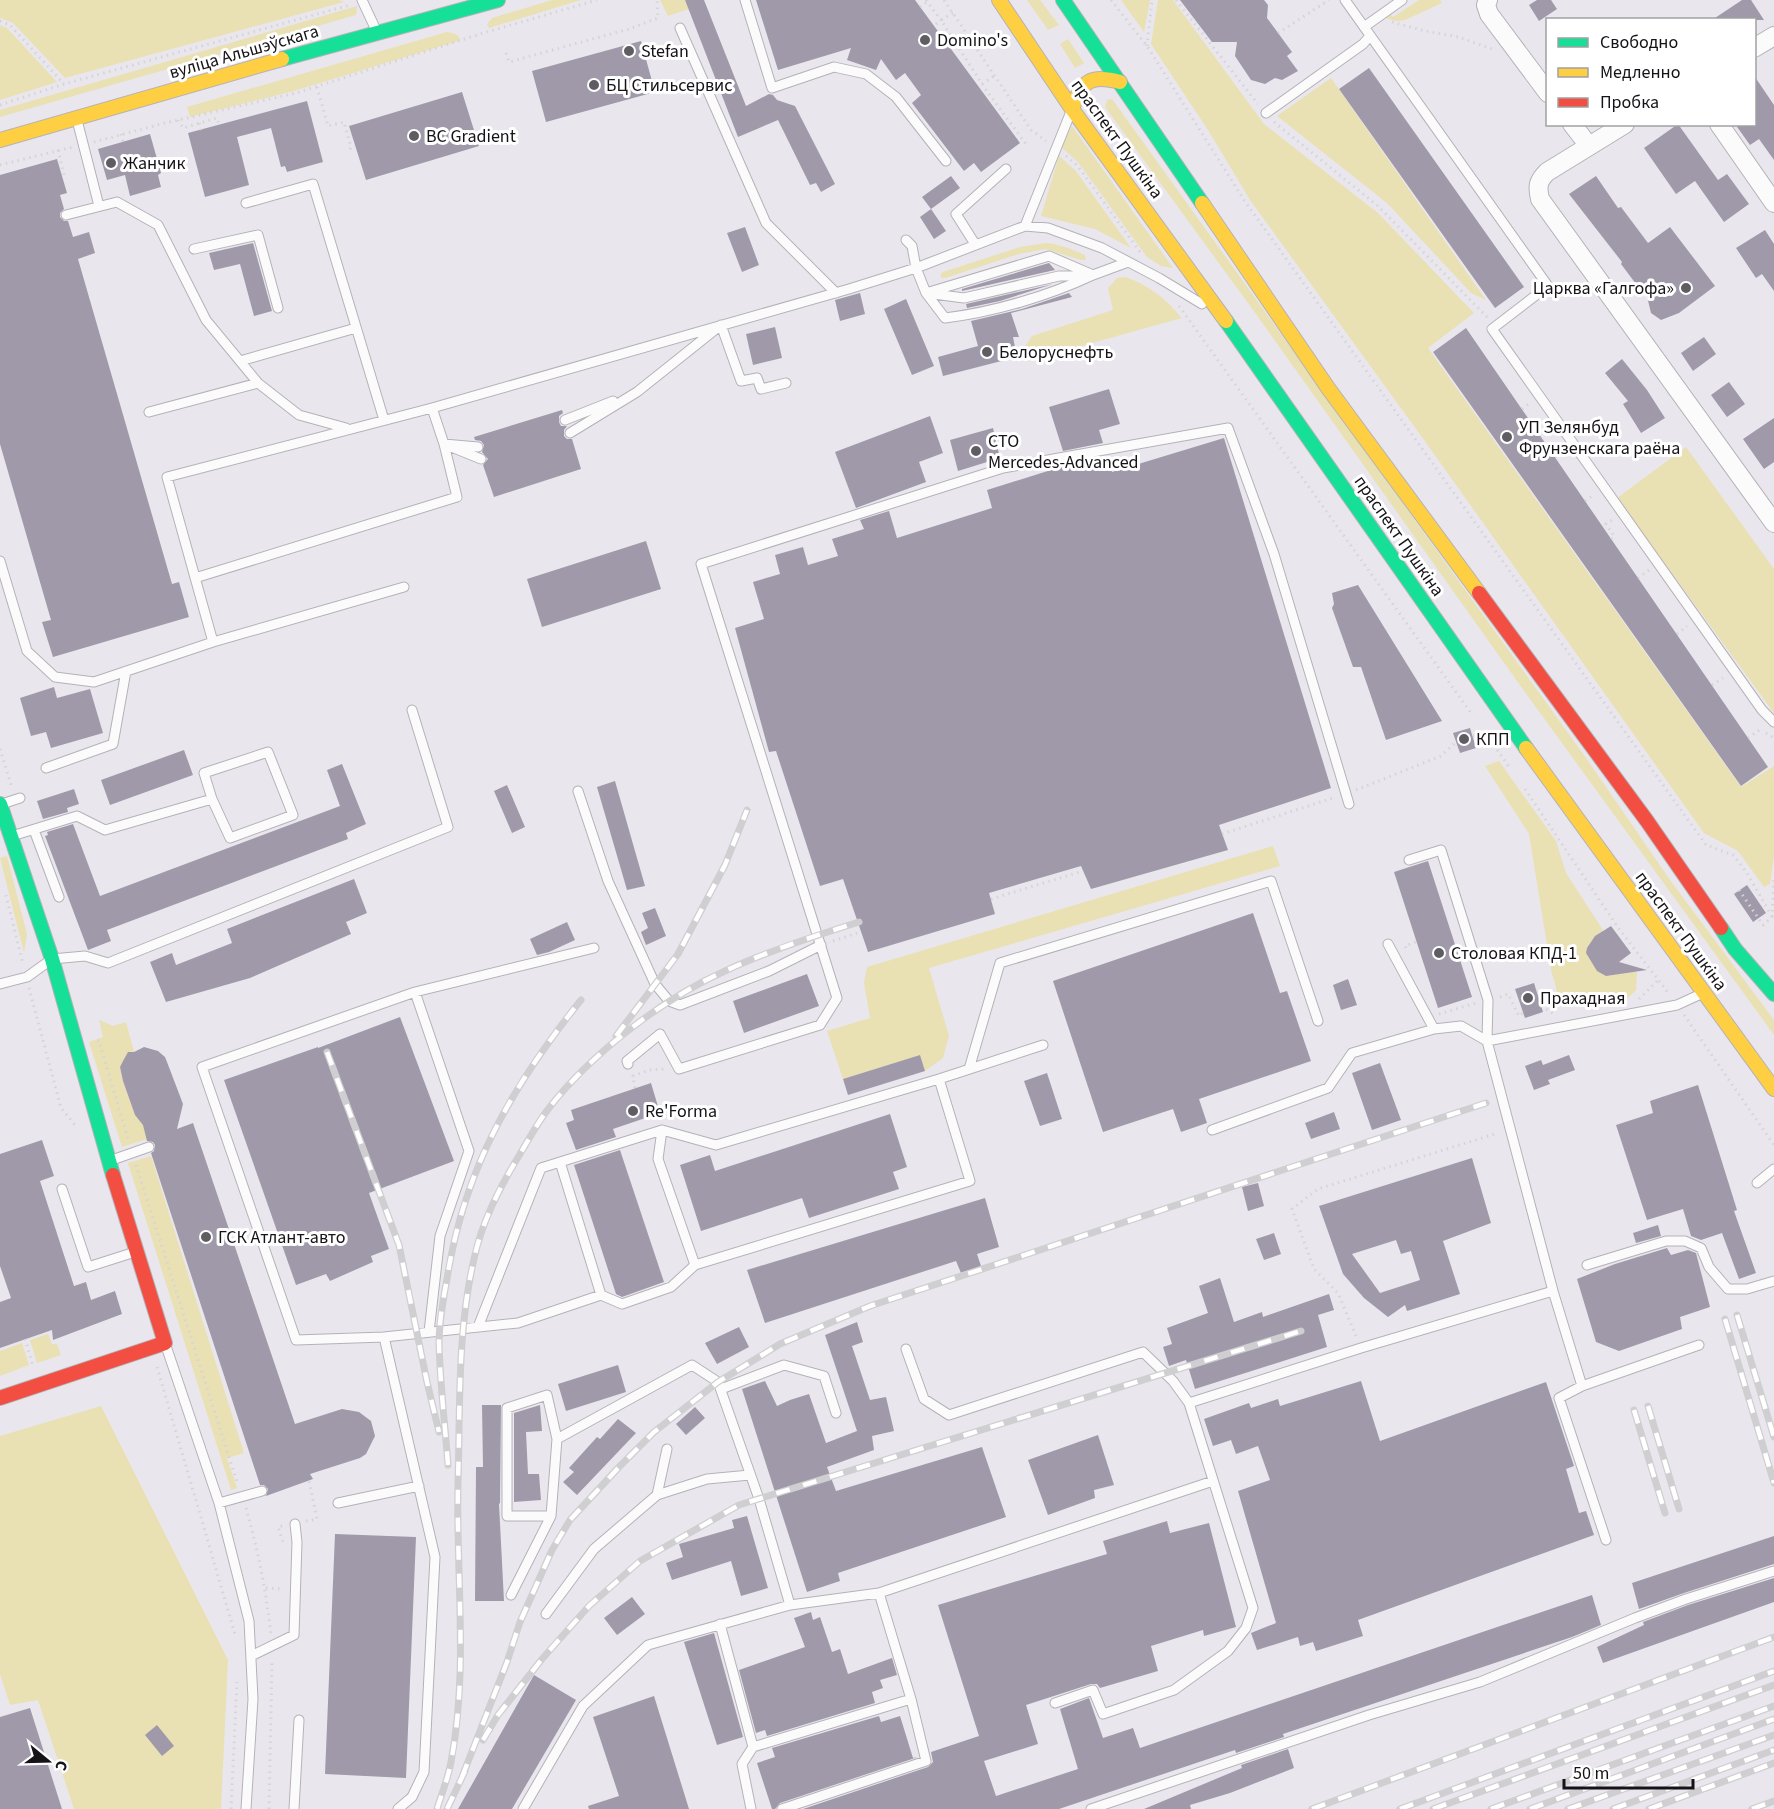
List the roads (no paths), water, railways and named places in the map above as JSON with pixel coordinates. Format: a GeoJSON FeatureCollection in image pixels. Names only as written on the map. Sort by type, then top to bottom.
{"type":"FeatureCollection","features":[{"type":"Feature","properties":{"kind":"main road","name":"вуліца Альшэўскага"},"geometry":{"type":"LineString","coordinates":[[0,140],[377,32],[498,0]]}},
{"type":"Feature","properties":{"kind":"main road","name":"праспект Пушкіна"},"geometry":{"type":"LineString","coordinates":[[999,0],[1072,109],[1223,316],[1535,761],[1774,1089]]}},
{"type":"Feature","properties":{"kind":"main road","name":"праспект Пушкіна"},"geometry":{"type":"LineString","coordinates":[[1063,0],[1328,388],[1647,821],[1735,950],[1774,994]]}},
{"type":"Feature","properties":{"kind":"main road"},"geometry":{"type":"LineString","coordinates":[[1072,109],[1080,90],[1092,79],[1099,76],[1120,82]]}},
{"type":"Feature","properties":{"kind":"main road"},"geometry":{"type":"LineString","coordinates":[[0,805],[52,959],[165,1343],[0,1398]]}},
{"type":"Feature","properties":{"kind":"street"},"geometry":{"type":"LineString","coordinates":[[1489,7],[1517,54],[1546,90]]}},
{"type":"Feature","properties":{"kind":"street"},"geometry":{"type":"LineString","coordinates":[[1756,47],[1774,36]]}},
{"type":"Feature","properties":{"kind":"street"},"geometry":{"type":"LineString","coordinates":[[1574,126],[1589,146]]}},
{"type":"Feature","properties":{"kind":"street"},"geometry":{"type":"LineString","coordinates":[[1622,126],[1547,172],[1539,180],[1537,187],[1540,199],[1774,523]]}},
{"type":"Feature","properties":{"kind":"street"},"geometry":{"type":"LineString","coordinates":[[1720,126],[1774,203]]}},
{"type":"Feature","properties":{"kind":"lane"},"geometry":{"type":"LineString","coordinates":[[745,0],[772,88],[834,67],[866,74],[896,97],[946,161]]}},
{"type":"Feature","properties":{"kind":"lane"},"geometry":{"type":"LineString","coordinates":[[1345,0],[1548,286],[1492,328],[1762,710],[1774,722]]}},
{"type":"Feature","properties":{"kind":"lane"},"geometry":{"type":"LineString","coordinates":[[1364,27],[1402,0]]}},
{"type":"Feature","properties":{"kind":"lane"},"geometry":{"type":"LineString","coordinates":[[362,1],[377,32]]}},
{"type":"Feature","properties":{"kind":"lane"},"geometry":{"type":"LineString","coordinates":[[680,28],[766,223],[836,293]]}},
{"type":"Feature","properties":{"kind":"lane"},"geometry":{"type":"LineString","coordinates":[[1266,113],[1363,44],[1370,36]]}},
{"type":"Feature","properties":{"kind":"lane"},"geometry":{"type":"LineString","coordinates":[[1025,226],[1072,109]]}},
{"type":"Feature","properties":{"kind":"lane"},"geometry":{"type":"LineString","coordinates":[[77,118],[99,206]]}},
{"type":"Feature","properties":{"kind":"lane"},"geometry":{"type":"LineString","coordinates":[[975,244],[956,214],[1006,168]]}},
{"type":"Feature","properties":{"kind":"lane"},"geometry":{"type":"LineString","coordinates":[[246,203],[313,184],[384,420]]}},
{"type":"Feature","properties":{"kind":"lane"},"geometry":{"type":"LineString","coordinates":[[66,215],[117,202],[158,225],[206,320],[258,383],[299,415],[349,429]]}},
{"type":"Feature","properties":{"kind":"lane"},"geometry":{"type":"LineString","coordinates":[[213,642],[167,477],[432,408],[836,293],[916,268],[1025,226],[1048,228],[1076,238],[1159,278],[1223,316]]}},
{"type":"Feature","properties":{"kind":"lane"},"geometry":{"type":"LineString","coordinates":[[194,249],[258,235],[278,308]]}},
{"type":"Feature","properties":{"kind":"lane"},"geometry":{"type":"LineString","coordinates":[[906,240],[912,246],[916,268],[926,293],[945,318],[969,315],[1066,288],[1128,262]]}},
{"type":"Feature","properties":{"kind":"lane"},"geometry":{"type":"LineString","coordinates":[[926,293],[1049,256],[1093,275]]}},
{"type":"Feature","properties":{"kind":"lane"},"geometry":{"type":"LineString","coordinates":[[926,293],[964,298],[1059,276],[1093,275]]}},
{"type":"Feature","properties":{"kind":"lane"},"geometry":{"type":"LineString","coordinates":[[721,325],[741,381],[757,378],[761,389],[786,383]]}},
{"type":"Feature","properties":{"kind":"lane"},"geometry":{"type":"LineString","coordinates":[[570,433],[637,392],[721,325]]}},
{"type":"Feature","properties":{"kind":"lane"},"geometry":{"type":"LineString","coordinates":[[240,361],[356,328]]}},
{"type":"Feature","properties":{"kind":"lane"},"geometry":{"type":"LineString","coordinates":[[148,412],[258,383]]}},
{"type":"Feature","properties":{"kind":"lane"},"geometry":{"type":"LineString","coordinates":[[565,420],[637,392]]}},
{"type":"Feature","properties":{"kind":"lane"},"geometry":{"type":"LineString","coordinates":[[195,578],[457,497],[444,444],[432,408]]}},
{"type":"Feature","properties":{"kind":"lane"},"geometry":{"type":"LineString","coordinates":[[628,1064],[627,1061],[660,1034],[679,1069],[820,1024],[837,998],[701,564],[1003,468],[1228,428],[1274,554],[1349,804]]}},
{"type":"Feature","properties":{"kind":"lane"},"geometry":{"type":"LineString","coordinates":[[444,444],[478,447]]}},
{"type":"Feature","properties":{"kind":"lane"},"geometry":{"type":"LineString","coordinates":[[444,444],[481,459]]}},
{"type":"Feature","properties":{"kind":"lane"},"geometry":{"type":"LineString","coordinates":[[0,561],[27,651],[55,677],[94,682],[213,642],[404,587]]}},
{"type":"Feature","properties":{"kind":"lane"},"geometry":{"type":"LineString","coordinates":[[45,768],[113,744],[126,671]]}},
{"type":"Feature","properties":{"kind":"lane"},"geometry":{"type":"LineString","coordinates":[[0,984],[27,977],[52,959],[85,956],[108,963],[447,827],[412,710]]}},
{"type":"Feature","properties":{"kind":"lane"},"geometry":{"type":"LineString","coordinates":[[268,752],[293,815],[230,838],[213,799],[204,773],[268,752]]}},
{"type":"Feature","properties":{"kind":"lane"},"geometry":{"type":"LineString","coordinates":[[578,791],[608,881],[655,984],[669,1001],[680,1005],[770,971],[821,945]]}},
{"type":"Feature","properties":{"kind":"lane"},"geometry":{"type":"LineString","coordinates":[[0,805],[20,798]]}},
{"type":"Feature","properties":{"kind":"lane"},"geometry":{"type":"LineString","coordinates":[[12,836],[77,816],[105,830],[213,799]]}},
{"type":"Feature","properties":{"kind":"lane"},"geometry":{"type":"LineString","coordinates":[[34,830],[59,897]]}},
{"type":"Feature","properties":{"kind":"lane"},"geometry":{"type":"LineString","coordinates":[[1409,860],[1441,850],[1488,1000],[1487,1041],[1553,1291],[1582,1386]]}},
{"type":"Feature","properties":{"kind":"lane"},"geometry":{"type":"LineString","coordinates":[[969,1069],[1000,963],[1271,881],[1318,1022]]}},
{"type":"Feature","properties":{"kind":"lane"},"geometry":{"type":"LineString","coordinates":[[1388,944],[1434,1029]]}},
{"type":"Feature","properties":{"kind":"lane"},"geometry":{"type":"LineString","coordinates":[[594,948],[415,992],[202,1066],[296,1340],[384,1336],[518,1323],[601,1295],[622,1304],[671,1287],[695,1265],[970,1181],[939,1079]]}},
{"type":"Feature","properties":{"kind":"lane"},"geometry":{"type":"LineString","coordinates":[[415,992],[469,1151],[440,1236],[429,1332]]}},
{"type":"Feature","properties":{"kind":"lane"},"geometry":{"type":"LineString","coordinates":[[1212,1130],[1328,1088],[1352,1053],[1434,1029],[1461,1026],[1487,1041],[1677,1005],[1703,993]]}},
{"type":"Feature","properties":{"kind":"lane"},"geometry":{"type":"LineString","coordinates":[[478,1327],[541,1168],[662,1130],[716,1145],[939,1079],[1043,1045]]}},
{"type":"Feature","properties":{"kind":"lane"},"geometry":{"type":"LineString","coordinates":[[662,1130],[658,1159],[695,1265]]}},
{"type":"Feature","properties":{"kind":"lane"},"geometry":{"type":"LineString","coordinates":[[110,1160],[149,1146]]}},
{"type":"Feature","properties":{"kind":"lane"},"geometry":{"type":"LineString","coordinates":[[560,1162],[601,1295]]}},
{"type":"Feature","properties":{"kind":"lane"},"geometry":{"type":"LineString","coordinates":[[1757,1182],[1774,1169]]}},
{"type":"Feature","properties":{"kind":"lane"},"geometry":{"type":"LineString","coordinates":[[62,1189],[88,1267],[137,1251]]}},
{"type":"Feature","properties":{"kind":"lane"},"geometry":{"type":"LineString","coordinates":[[1587,1265],[1666,1241],[1685,1241],[1701,1248],[1709,1267],[1728,1289],[1747,1289],[1774,1281]]}},
{"type":"Feature","properties":{"kind":"lane"},"geometry":{"type":"LineString","coordinates":[[1189,1403],[1361,1348],[1553,1291]]}},
{"type":"Feature","properties":{"kind":"lane"},"geometry":{"type":"LineString","coordinates":[[384,1336],[435,1557],[424,1772],[412,1797],[398,1809]]}},
{"type":"Feature","properties":{"kind":"lane"},"geometry":{"type":"LineString","coordinates":[[165,1343],[219,1503],[249,1621],[254,1700],[246,1809]]}},
{"type":"Feature","properties":{"kind":"lane"},"geometry":{"type":"LineString","coordinates":[[1606,1540],[1559,1398],[1582,1386],[1699,1345]]}},
{"type":"Feature","properties":{"kind":"lane"},"geometry":{"type":"LineString","coordinates":[[906,1349],[924,1399],[949,1415],[1143,1352],[1173,1381],[1189,1403],[1253,1608],[1246,1628],[1228,1651],[1173,1690],[1103,1714],[1093,1690],[1055,1703]]}},
{"type":"Feature","properties":{"kind":"lane"},"geometry":{"type":"LineString","coordinates":[[557,1439],[693,1365],[718,1382],[750,1475],[790,1605]]}},
{"type":"Feature","properties":{"kind":"lane"},"geometry":{"type":"LineString","coordinates":[[721,1389],[784,1365],[824,1376],[836,1413]]}},
{"type":"Feature","properties":{"kind":"lane"},"geometry":{"type":"LineString","coordinates":[[511,1595],[551,1516],[557,1439],[547,1395],[507,1408],[507,1516],[551,1516]]}},
{"type":"Feature","properties":{"kind":"lane"},"geometry":{"type":"LineString","coordinates":[[657,1496],[667,1449]]}},
{"type":"Feature","properties":{"kind":"lane"},"geometry":{"type":"LineString","coordinates":[[546,1614],[594,1549],[657,1496],[707,1479],[750,1475]]}},
{"type":"Feature","properties":{"kind":"lane"},"geometry":{"type":"LineString","coordinates":[[523,1809],[583,1706],[648,1645],[790,1605],[879,1593],[1213,1481]]}},
{"type":"Feature","properties":{"kind":"lane"},"geometry":{"type":"LineString","coordinates":[[338,1503],[419,1486]]}},
{"type":"Feature","properties":{"kind":"lane"},"geometry":{"type":"LineString","coordinates":[[219,1503],[262,1491]]}},
{"type":"Feature","properties":{"kind":"lane"},"geometry":{"type":"LineString","coordinates":[[251,1656],[294,1635],[296,1524]]}},
{"type":"Feature","properties":{"kind":"lane"},"geometry":{"type":"LineString","coordinates":[[1091,1809],[1369,1715],[1480,1682],[1635,1618],[1774,1571]]}},
{"type":"Feature","properties":{"kind":"lane"},"geometry":{"type":"LineString","coordinates":[[782,1809],[926,1761],[911,1699],[879,1593]]}},
{"type":"Feature","properties":{"kind":"lane"},"geometry":{"type":"LineString","coordinates":[[720,1624],[753,1747]]}},
{"type":"Feature","properties":{"kind":"lane"},"geometry":{"type":"LineString","coordinates":[[751,1809],[742,1764],[753,1747],[911,1699]]}},
{"type":"Feature","properties":{"kind":"lane"},"geometry":{"type":"LineString","coordinates":[[294,1809],[299,1720]]}},
{"type":"Feature","properties":{"kind":"railway"},"geometry":{"type":"LineString","coordinates":[[616,1036],[678,954],[725,865],[747,810]]}},
{"type":"Feature","properties":{"kind":"railway"},"geometry":{"type":"LineString","coordinates":[[437,1809],[451,1762],[459,1703],[461,1645],[458,1490],[462,1343],[477,1245],[492,1205],[549,1108],[585,1068],[629,1030],[677,997],[725,971],[774,950],[859,922]]}},
{"type":"Feature","properties":{"kind":"railway"},"geometry":{"type":"LineString","coordinates":[[448,1465],[440,1373],[440,1327],[455,1239],[465,1201],[494,1130],[513,1097],[533,1064],[581,1000]]}},
{"type":"Feature","properties":{"kind":"railway"},"geometry":{"type":"LineString","coordinates":[[327,1052],[399,1245],[439,1432]]}},
{"type":"Feature","properties":{"kind":"railway"},"geometry":{"type":"LineString","coordinates":[[462,1777],[507,1662],[520,1622],[552,1550],[570,1520],[654,1432],[718,1382],[780,1344],[870,1306],[1486,1103]]}},
{"type":"Feature","properties":{"kind":"railway"},"geometry":{"type":"LineString","coordinates":[[1737,1315],[1774,1437]]}},
{"type":"Feature","properties":{"kind":"railway"},"geometry":{"type":"LineString","coordinates":[[1725,1319],[1774,1483]]}},
{"type":"Feature","properties":{"kind":"railway"},"geometry":{"type":"LineString","coordinates":[[483,1740],[498,1715],[542,1659],[589,1606],[640,1561],[739,1505],[1301,1331]]}},
{"type":"Feature","properties":{"kind":"railway"},"geometry":{"type":"LineString","coordinates":[[1648,1406],[1679,1509]]}},
{"type":"Feature","properties":{"kind":"railway"},"geometry":{"type":"LineString","coordinates":[[1634,1410],[1665,1513]]}},
{"type":"Feature","properties":{"kind":"railway"},"geometry":{"type":"LineString","coordinates":[[1312,1809],[1774,1637]]}},
{"type":"Feature","properties":{"kind":"railway"},"geometry":{"type":"LineString","coordinates":[[1400,1809],[1774,1671]]}},
{"type":"Feature","properties":{"kind":"railway"},"geometry":{"type":"LineString","coordinates":[[1433,1809],[1774,1685]]}},
{"type":"Feature","properties":{"kind":"railway"},"geometry":{"type":"LineString","coordinates":[[1491,1809],[1774,1706]]}},
{"type":"Feature","properties":{"kind":"railway"},"geometry":{"type":"LineString","coordinates":[[1530,1809],[1774,1719]]}},
{"type":"Feature","properties":{"kind":"railway"},"geometry":{"type":"LineString","coordinates":[[1568,1809],[1774,1735]]}},
{"type":"Feature","properties":{"kind":"railway"},"geometry":{"type":"LineString","coordinates":[[1613,1809],[1774,1750]]}},
{"type":"Feature","properties":{"kind":"railway"},"geometry":{"type":"LineString","coordinates":[[1649,1809],[1774,1763]]}},
{"type":"Feature","properties":{"kind":"railway"},"geometry":{"type":"LineString","coordinates":[[447,1809],[465,1771]]}},
{"type":"Feature","properties":{"kind":"railway"},"geometry":{"type":"LineString","coordinates":[[1752,1809],[1774,1801]]}},
{"type":"Feature","properties":{"kind":"place","name":"Domino's"},"geometry":{"type":"Point","coordinates":[925,40]}},
{"type":"Feature","properties":{"kind":"place","name":"Stefan"},"geometry":{"type":"Point","coordinates":[629,51]}},
{"type":"Feature","properties":{"kind":"place","name":"БЦ Стильсервис"},"geometry":{"type":"Point","coordinates":[594,85]}},
{"type":"Feature","properties":{"kind":"place","name":"BC Gradient"},"geometry":{"type":"Point","coordinates":[414,136]}},
{"type":"Feature","properties":{"kind":"place","name":"Жанчик"},"geometry":{"type":"Point","coordinates":[111,163]}},
{"type":"Feature","properties":{"kind":"place","name":"Царква «Галгофа»"},"geometry":{"type":"Point","coordinates":[1686,288]}},
{"type":"Feature","properties":{"kind":"place","name":"Белоруснефть"},"geometry":{"type":"Point","coordinates":[987,352]}},
{"type":"Feature","properties":{"kind":"place","name":"УП Зелянбуд Фрунзенскага раёна"},"geometry":{"type":"Point","coordinates":[1507,437]}},
{"type":"Feature","properties":{"kind":"place","name":"СТО Mercedes-Advanced"},"geometry":{"type":"Point","coordinates":[976,451]}},
{"type":"Feature","properties":{"kind":"place","name":"КПП"},"geometry":{"type":"Point","coordinates":[1464,739]}},
{"type":"Feature","properties":{"kind":"place","name":"Столовая КПД-1"},"geometry":{"type":"Point","coordinates":[1439,953]}},
{"type":"Feature","properties":{"kind":"place","name":"Прахадная"},"geometry":{"type":"Point","coordinates":[1528,998]}},
{"type":"Feature","properties":{"kind":"place","name":"Re'Forma"},"geometry":{"type":"Point","coordinates":[633,1111]}},
{"type":"Feature","properties":{"kind":"place","name":"ГСК Атлант-авто"},"geometry":{"type":"Point","coordinates":[206,1237]}}]}
